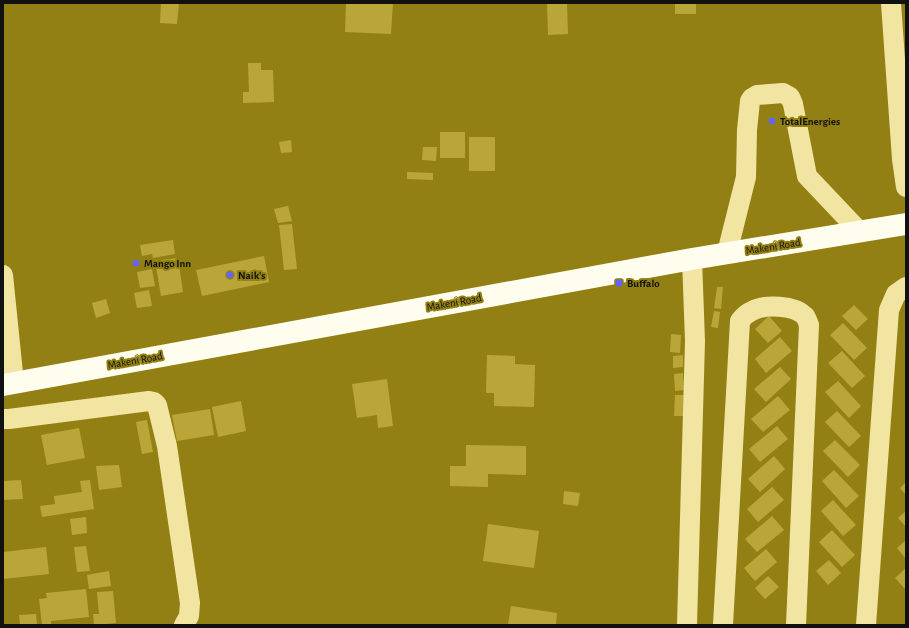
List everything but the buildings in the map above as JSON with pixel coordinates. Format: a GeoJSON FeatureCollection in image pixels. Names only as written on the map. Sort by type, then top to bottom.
{"type":"FeatureCollection","features":[{"type":"Feature","properties":{"kind":"main road","name":"Makeni Road"},"geometry":{"type":"LineString","coordinates":[[9,384],[692,259],[906,224]]}},
{"type":"Feature","properties":{"kind":"street"},"geometry":{"type":"LineString","coordinates":[[891,3],[902,159],[906,188]]}},
{"type":"Feature","properties":{"kind":"street"},"geometry":{"type":"LineString","coordinates":[[727,253],[746,177],[747,130],[750,101],[757,95],[783,94],[790,97],[793,104],[807,176],[860,232]]}},
{"type":"Feature","properties":{"kind":"street"},"geometry":{"type":"LineString","coordinates":[[687,625],[695,342],[692,259]]}},
{"type":"Feature","properties":{"kind":"street"},"geometry":{"type":"LineString","coordinates":[[3,275],[9,384]]}},
{"type":"Feature","properties":{"kind":"street"},"geometry":{"type":"LineString","coordinates":[[866,625],[889,310],[896,294],[906,287]]}},
{"type":"Feature","properties":{"kind":"street"},"geometry":{"type":"LineString","coordinates":[[723,625],[740,321],[744,315],[753,310],[769,307],[787,307],[799,312],[805,317],[809,325],[796,625]]}},
{"type":"Feature","properties":{"kind":"street"},"geometry":{"type":"LineString","coordinates":[[3,419],[149,401],[157,404],[167,446],[190,603],[189,616],[184,625]]}},
{"type":"Feature","properties":{"kind":"place","name":"TotalEnergies"},"geometry":{"type":"Point","coordinates":[772,121]}},
{"type":"Feature","properties":{"kind":"place","name":"Mango Inn"},"geometry":{"type":"Point","coordinates":[136,263]}},
{"type":"Feature","properties":{"kind":"place","name":"Naik's"},"geometry":{"type":"Point","coordinates":[230,275]}},
{"type":"Feature","properties":{"kind":"place","name":"Buffalo"},"geometry":{"type":"Point","coordinates":[619,283]}}]}
